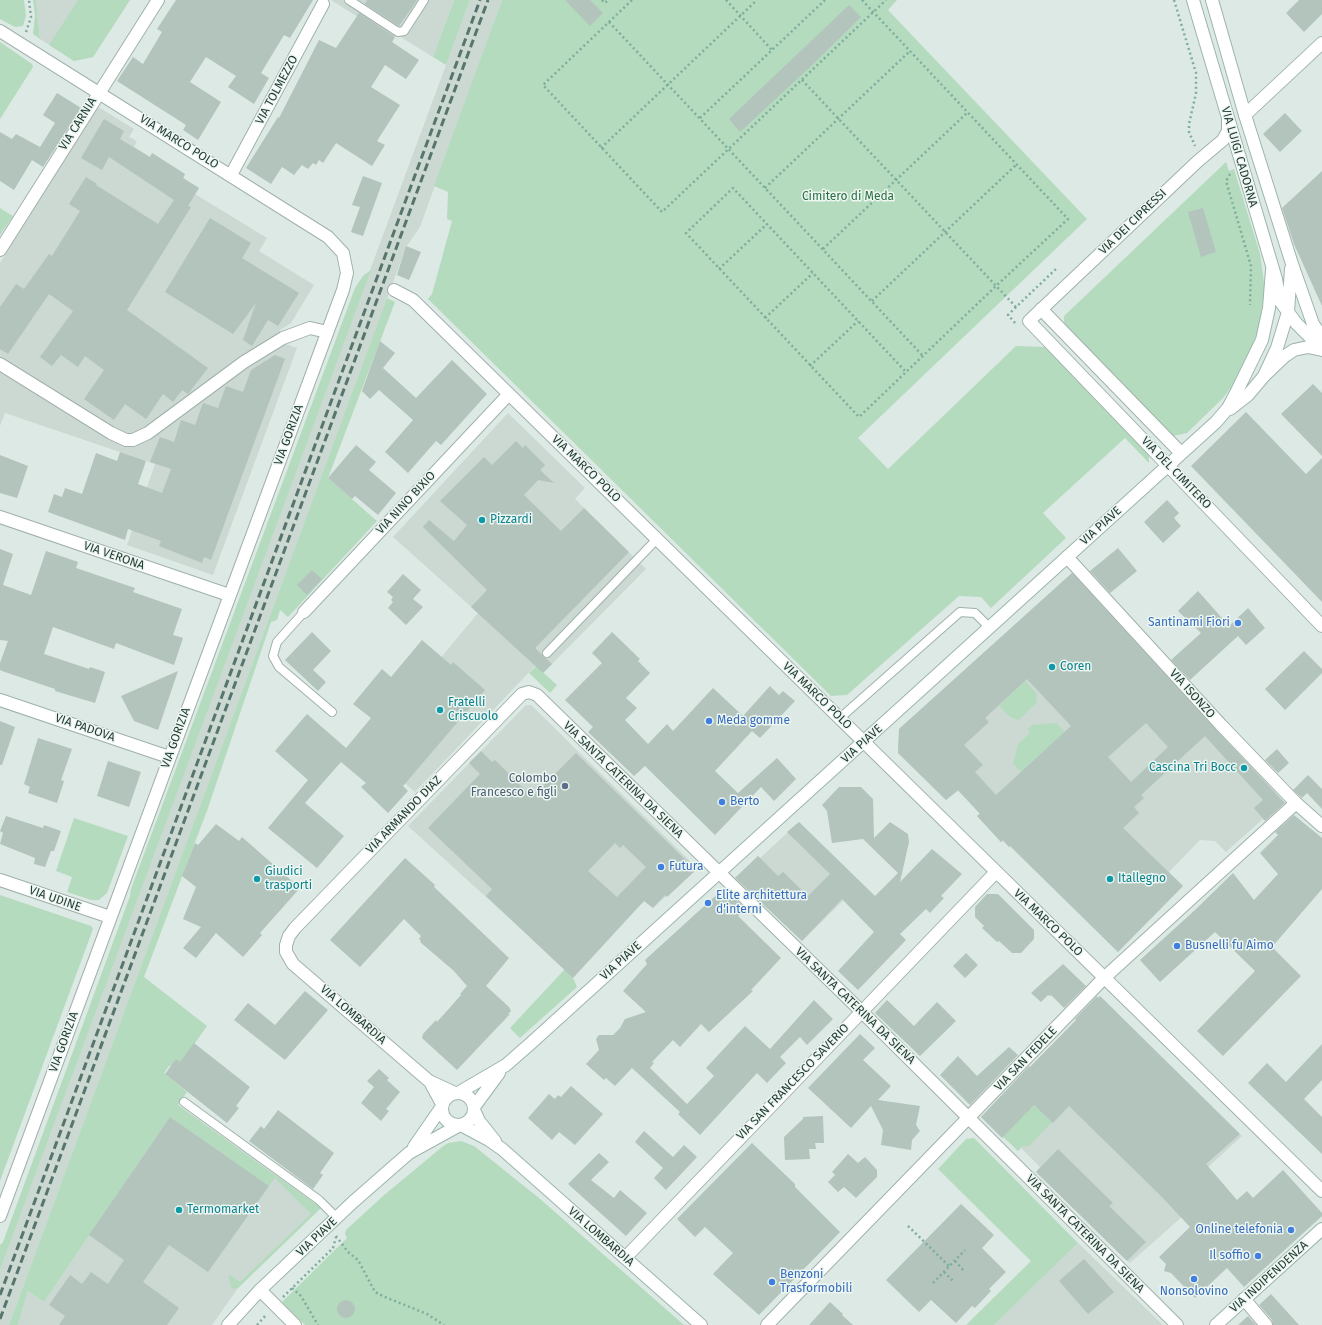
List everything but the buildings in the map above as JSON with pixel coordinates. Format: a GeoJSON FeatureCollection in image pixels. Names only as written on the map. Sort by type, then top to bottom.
{"type":"FeatureCollection","features":[{"type":"Feature","properties":{"kind":"street","name":"VIA CARNIA"},"geometry":{"type":"LineString","coordinates":[[0,250],[98,92],[158,0]]}},
{"type":"Feature","properties":{"kind":"street","name":"VIA LUIGI CADORNA"},"geometry":{"type":"LineString","coordinates":[[1192,0],[1272,270],[1276,279],[1280,301],[1308,337],[1322,349]]}},
{"type":"Feature","properties":{"kind":"street","name":"VIA LUIGI CADORNA"},"geometry":{"type":"LineString","coordinates":[[1212,0],[1245,115],[1292,264],[1313,324],[1322,337]]}},
{"type":"Feature","properties":{"kind":"street","name":"VIA TOLMEZZO"},"geometry":{"type":"LineString","coordinates":[[231,175],[323,4]]}},
{"type":"Feature","properties":{"kind":"street","name":"VIA MARCO POLO"},"geometry":{"type":"LineString","coordinates":[[1,31],[328,237],[339,247],[345,260]]}},
{"type":"Feature","properties":{"kind":"street"},"geometry":{"type":"LineString","coordinates":[[1245,115],[1322,43]]}},
{"type":"Feature","properties":{"kind":"street","name":"VIA DEI CIPRESSI"},"geometry":{"type":"LineString","coordinates":[[1025,325],[1198,161],[1223,140],[1228,133],[1228,120]]}},
{"type":"Feature","properties":{"kind":"street","name":"VIA GORIZIA"},"geometry":{"type":"LineString","coordinates":[[0,1216],[327,332],[345,282],[347,267],[345,260]]}},
{"type":"Feature","properties":{"kind":"street","name":"VIA LUIGI CADORNA"},"geometry":{"type":"LineString","coordinates":[[1288,312],[1292,264]]}},
{"type":"Feature","properties":{"kind":"street","name":"VIA PIAVE"},"geometry":{"type":"LineString","coordinates":[[1216,422],[1228,408],[1238,392],[1262,340],[1269,308],[1272,270]]}},
{"type":"Feature","properties":{"kind":"street","name":"VIA MARCO POLO"},"geometry":{"type":"LineString","coordinates":[[394,290],[413,300],[1322,1192]]}},
{"type":"Feature","properties":{"kind":"street","name":"VIA DEL CIMITERO"},"geometry":{"type":"LineString","coordinates":[[1042,309],[1181,453]]}},
{"type":"Feature","properties":{"kind":"street","name":"VIA PIAVE"},"geometry":{"type":"LineString","coordinates":[[1264,376],[1277,348],[1288,312]]}},
{"type":"Feature","properties":{"kind":"street","name":"VIA DEL CIMITERO"},"geometry":{"type":"LineString","coordinates":[[1025,325],[1168,465],[1322,626]]}},
{"type":"Feature","properties":{"kind":"street"},"geometry":{"type":"LineString","coordinates":[[0,364],[111,433],[129,440],[136,440],[148,433],[262,350],[294,333],[310,328],[327,332]]}},
{"type":"Feature","properties":{"kind":"street","name":"VIA PIAVE"},"geometry":{"type":"LineString","coordinates":[[474,1109],[506,1065],[865,742],[1181,453],[1248,395],[1264,376],[1285,356],[1294,350],[1308,347],[1322,349]]}},
{"type":"Feature","properties":{"kind":"street","name":"VIA NINO BIXIO"},"geometry":{"type":"LineString","coordinates":[[304,612],[509,394]]}},
{"type":"Feature","properties":{"kind":"street","name":"VIA VERONA"},"geometry":{"type":"LineString","coordinates":[[0,516],[229,596]]}},
{"type":"Feature","properties":{"kind":"street","name":"VIA ISONZO"},"geometry":{"type":"LineString","coordinates":[[1067,557],[1221,725],[1296,803],[1322,826]]}},
{"type":"Feature","properties":{"kind":"street","name":"VIA SANTA CATERINA DA SIENA"},"geometry":{"type":"LineString","coordinates":[[530,692],[537,696],[861,1011],[1177,1325]]}},
{"type":"Feature","properties":{"kind":"street","name":"VIA ARMANDO DIAZ"},"geometry":{"type":"LineString","coordinates":[[286,945],[289,936],[295,928],[522,694],[530,692]]}},
{"type":"Feature","properties":{"kind":"street","name":"VIA PADOVA"},"geometry":{"type":"LineString","coordinates":[[0,700],[169,757]]}},
{"type":"Feature","properties":{"kind":"street","name":"VIA SAN FEDELE"},"geometry":{"type":"LineString","coordinates":[[767,1325],[1104,978],[1296,803]]}},
{"type":"Feature","properties":{"kind":"street","name":"VIA SAN FRANCESCO SAVERIO"},"geometry":{"type":"LineString","coordinates":[[625,1258],[996,872]]}},
{"type":"Feature","properties":{"kind":"street","name":"VIA UDINE"},"geometry":{"type":"LineString","coordinates":[[0,880],[110,917]]}},
{"type":"Feature","properties":{"kind":"street","name":"VIA LOMBARDIA"},"geometry":{"type":"LineString","coordinates":[[286,945],[289,958],[293,964],[429,1081],[435,1089],[442,1106]]}},
{"type":"Feature","properties":{"kind":"street","name":"VIA PIAVE"},"geometry":{"type":"LineString","coordinates":[[456,1093],[506,1065]]}},
{"type":"Feature","properties":{"kind":"street","name":"VIA LOMBARDIA"},"geometry":{"type":"LineString","coordinates":[[429,1081],[456,1093]]}},
{"type":"Feature","properties":{"kind":"street"},"geometry":{"type":"LineString","coordinates":[[456,1093],[470,1099],[474,1109],[469,1121],[460,1126],[446,1121],[443,1116],[442,1106],[447,1097],[456,1093]]}},
{"type":"Feature","properties":{"kind":"street","name":"VIA PIAVE"},"geometry":{"type":"LineString","coordinates":[[228,1325],[260,1290],[409,1153],[442,1106]]}},
{"type":"Feature","properties":{"kind":"street","name":"VIA LOMBARDIA"},"geometry":{"type":"LineString","coordinates":[[474,1109],[479,1121],[502,1149]]}},
{"type":"Feature","properties":{"kind":"street","name":"VIA PIAVE"},"geometry":{"type":"LineString","coordinates":[[409,1153],[460,1126]]}},
{"type":"Feature","properties":{"kind":"street","name":"VIA LOMBARDIA"},"geometry":{"type":"LineString","coordinates":[[460,1126],[489,1140],[502,1149],[701,1325]]}},
{"type":"Feature","properties":{"kind":"street","name":"VIA INDIPENDENZA"},"geometry":{"type":"LineString","coordinates":[[1216,1325],[1322,1229]]}},
{"type":"Feature","properties":{"kind":"street"},"geometry":{"type":"LineString","coordinates":[[260,1290],[294,1325]]}},
{"type":"Feature","properties":{"kind":"street"},"geometry":{"type":"LineString","coordinates":[[1244,1299],[1266,1325]]}},
{"type":"Feature","properties":{"kind":"lane"},"geometry":{"type":"LineString","coordinates":[[349,0],[398,32],[404,31],[424,0]]}},
{"type":"Feature","properties":{"kind":"lane"},"geometry":{"type":"LineString","coordinates":[[547,653],[657,539]]}},
{"type":"Feature","properties":{"kind":"lane"},"geometry":{"type":"LineString","coordinates":[[304,612],[277,642],[273,656],[280,667],[332,712]]}},
{"type":"Feature","properties":{"kind":"lane"},"geometry":{"type":"LineString","coordinates":[[840,718],[960,612],[976,612],[990,628]]}},
{"type":"Feature","properties":{"kind":"lane"},"geometry":{"type":"LineString","coordinates":[[184,1102],[319,1200],[337,1218]]}},
{"type":"Feature","properties":{"kind":"path"},"geometry":{"type":"LineString","coordinates":[[20,43],[30,23],[29,0]]}},
{"type":"Feature","properties":{"kind":"path"},"geometry":{"type":"LineString","coordinates":[[602,0],[605,3],[608,0]]}},
{"type":"Feature","properties":{"kind":"path"},"geometry":{"type":"LineString","coordinates":[[632,0],[543,85],[662,212],[886,0]]}},
{"type":"Feature","properties":{"kind":"path"},"geometry":{"type":"LineString","coordinates":[[726,0],[772,50]]}},
{"type":"Feature","properties":{"kind":"path"},"geometry":{"type":"LineString","coordinates":[[601,148],[757,0]]}},
{"type":"Feature","properties":{"kind":"path"},"geometry":{"type":"LineString","coordinates":[[700,118],[825,0]]}},
{"type":"Feature","properties":{"kind":"path"},"geometry":{"type":"LineString","coordinates":[[862,0],[1068,218],[923,356],[906,372],[858,417],[686,233],[733,188],[906,372]]}},
{"type":"Feature","properties":{"kind":"path"},"geometry":{"type":"LineString","coordinates":[[609,22],[923,356]]}},
{"type":"Feature","properties":{"kind":"path"},"geometry":{"type":"LineString","coordinates":[[765,188],[910,51]]}},
{"type":"Feature","properties":{"kind":"path"},"geometry":{"type":"LineString","coordinates":[[802,80],[1016,307]]}},
{"type":"Feature","properties":{"kind":"path"},"geometry":{"type":"LineString","coordinates":[[823,249],[968,112]]}},
{"type":"Feature","properties":{"kind":"path"},"geometry":{"type":"LineString","coordinates":[[872,301],[1017,164]]}},
{"type":"Feature","properties":{"kind":"path"},"geometry":{"type":"LineString","coordinates":[[719,269],[767,224]]}},
{"type":"Feature","properties":{"kind":"path"},"geometry":{"type":"LineString","coordinates":[[1025,325],[1008,315],[1057,268]]}},
{"type":"Feature","properties":{"kind":"path"},"geometry":{"type":"LineString","coordinates":[[765,318],[813,273]]}},
{"type":"Feature","properties":{"kind":"path"},"geometry":{"type":"LineString","coordinates":[[810,366],[858,321]]}},
{"type":"Feature","properties":{"kind":"path"},"geometry":{"type":"LineString","coordinates":[[908,1226],[950,1267]]}},
{"type":"Feature","properties":{"kind":"path"},"geometry":{"type":"LineString","coordinates":[[257,1325],[333,1248],[335,1234],[348,1252],[358,1260],[375,1292],[385,1298],[427,1314],[444,1325]]}},
{"type":"Feature","properties":{"kind":"path"},"geometry":{"type":"LineString","coordinates":[[933,1283],[966,1250]]}},
{"type":"Feature","properties":{"kind":"path"},"geometry":{"type":"LineString","coordinates":[[955,1261],[965,1272]]}},
{"type":"Feature","properties":{"kind":"path"},"geometry":{"type":"LineString","coordinates":[[944,1272],[954,1282]]}},
{"type":"Feature","properties":{"kind":"path"},"geometry":{"type":"LineString","coordinates":[[292,1288],[301,1296],[318,1325]]}},
{"type":"Feature","properties":{"kind":"shaded area"},"geometry":{"type":"Polygon","coordinates":[[[36,0],[130,0],[93,57],[74,61],[40,39],[36,0]]]}},
{"type":"Feature","properties":{"kind":"shaded area"},"geometry":{"type":"Polygon","coordinates":[[[331,0],[454,0],[433,57],[399,36],[388,36],[331,0]]]}},
{"type":"Feature","properties":{"kind":"shaded area"},"geometry":{"type":"Polygon","coordinates":[[[470,0],[502,0],[420,227],[406,247],[9,1325],[0,1325],[0,1270],[470,0]]]}},
{"type":"Feature","properties":{"kind":"shaded area"},"geometry":{"type":"Polygon","coordinates":[[[100,108],[134,129],[129,137],[137,141],[134,147],[150,157],[152,153],[185,174],[183,178],[199,188],[195,194],[267,238],[259,251],[314,285],[291,323],[280,330],[285,344],[297,348],[213,575],[127,545],[155,464],[5,413],[0,426],[0,263],[96,109],[100,108]]]}},
{"type":"Feature","properties":{"kind":"shaded area"},"geometry":{"type":"Polygon","coordinates":[[[508,413],[585,488],[575,499],[646,569],[543,673],[535,666],[415,792],[365,749],[478,613],[393,537],[508,413]]]}},
{"type":"Feature","properties":{"kind":"shaded area"},"geometry":{"type":"Polygon","coordinates":[[[1073,572],[1283,801],[1226,852],[1215,841],[1200,840],[1169,872],[1183,886],[1118,952],[1010,846],[1009,847],[1003,841],[1001,842],[977,816],[980,813],[958,791],[946,800],[898,753],[899,729],[1073,572]]]}},
{"type":"Feature","properties":{"kind":"shaded area"},"geometry":{"type":"Polygon","coordinates":[[[526,705],[531,705],[697,868],[653,908],[644,901],[565,969],[408,826],[526,705]]]}},
{"type":"Feature","properties":{"kind":"shaded area"},"geometry":{"type":"Polygon","coordinates":[[[799,822],[861,883],[802,941],[736,877],[758,856],[760,858],[799,822]]]}},
{"type":"Feature","properties":{"kind":"shaded area"},"geometry":{"type":"Polygon","coordinates":[[[1100,996],[1242,1136],[1208,1167],[1221,1182],[1130,1263],[1036,1172],[1040,1167],[1021,1148],[1018,1151],[981,1117],[1100,996]]]}},
{"type":"Feature","properties":{"kind":"shaded area"},"geometry":{"type":"Polygon","coordinates":[[[175,1103],[321,1208],[238,1288],[212,1325],[18,1325],[28,1291],[44,1302],[160,1132],[175,1103]]]}},
{"type":"Feature","properties":{"kind":"shaded area"},"geometry":{"type":"Polygon","coordinates":[[[1078,1243],[1163,1325],[994,1325],[1078,1243]]]}},
{"type":"Feature","properties":{"kind":"green space"},"geometry":{"type":"Polygon","coordinates":[[[0,0],[24,0],[26,16],[23,26],[15,27],[0,19],[0,0]]]}},
{"type":"Feature","properties":{"kind":"green space"},"geometry":{"type":"Polygon","coordinates":[[[33,0],[36,0],[40,39],[33,34],[35,15],[33,0]]]}},
{"type":"Feature","properties":{"kind":"green space"},"geometry":{"type":"Polygon","coordinates":[[[78,0],[130,0],[93,57],[74,61],[49,45],[78,0]]]}},
{"type":"Feature","properties":{"kind":"green space"},"geometry":{"type":"Polygon","coordinates":[[[454,0],[470,0],[446,65],[433,57],[454,0]]]}},
{"type":"Feature","properties":{"kind":"green space","name":"Cimitero di Meda"},"geometry":{"type":"Polygon","coordinates":[[[502,0],[897,0],[888,10],[1087,219],[858,438],[888,469],[1016,346],[1045,347],[1149,453],[1149,463],[1125,438],[1043,513],[1066,538],[991,608],[981,597],[959,596],[847,695],[831,696],[428,299],[432,294],[452,221],[447,219],[448,192],[434,186],[502,0]]]}},
{"type":"Feature","properties":{"kind":"green space"},"geometry":{"type":"Polygon","coordinates":[[[0,42],[32,64],[33,67],[0,119],[0,42]]]}},
{"type":"Feature","properties":{"kind":"green space"},"geometry":{"type":"Polygon","coordinates":[[[1226,162],[1229,171],[1234,169],[1260,254],[1265,290],[1258,330],[1251,350],[1235,382],[1223,398],[1187,433],[1173,436],[1064,323],[1064,316],[1226,162]]]}},
{"type":"Feature","properties":{"kind":"green space"},"geometry":{"type":"Polygon","coordinates":[[[0,208],[13,216],[0,235],[0,208]]]}},
{"type":"Feature","properties":{"kind":"green space"},"geometry":{"type":"Polygon","coordinates":[[[371,270],[0,1270],[0,1245],[3,1242],[130,896],[131,889],[355,288],[363,276],[371,270]]]}},
{"type":"Feature","properties":{"kind":"green space"},"geometry":{"type":"Polygon","coordinates":[[[387,298],[395,302],[328,478],[377,521],[288,617],[280,610],[277,620],[271,622],[208,808],[144,977],[207,1026],[181,1063],[169,1066],[164,1073],[187,1092],[178,1105],[321,1208],[238,1288],[232,1289],[228,1276],[230,1275],[240,1282],[311,1214],[275,1178],[269,1186],[170,1117],[44,1302],[28,1291],[18,1325],[9,1325],[387,298]]]}},
{"type":"Feature","properties":{"kind":"green space"},"geometry":{"type":"Polygon","coordinates":[[[536,666],[557,685],[550,693],[529,673],[536,666]]]}},
{"type":"Feature","properties":{"kind":"green space"},"geometry":{"type":"Polygon","coordinates":[[[1025,681],[1036,693],[1037,702],[1019,720],[1010,717],[999,706],[1025,681]]]}},
{"type":"Feature","properties":{"kind":"green space"},"geometry":{"type":"Polygon","coordinates":[[[1056,723],[1065,732],[1021,772],[1013,763],[1018,744],[1030,733],[1028,729],[1033,725],[1056,723]]]}},
{"type":"Feature","properties":{"kind":"green space"},"geometry":{"type":"Polygon","coordinates":[[[74,818],[128,836],[107,893],[99,900],[91,900],[67,892],[72,877],[56,871],[74,818]]]}},
{"type":"Feature","properties":{"kind":"green space"},"geometry":{"type":"Polygon","coordinates":[[[0,895],[91,926],[93,929],[0,1181],[0,895]]]}},
{"type":"Feature","properties":{"kind":"green space"},"geometry":{"type":"Polygon","coordinates":[[[565,969],[573,978],[577,987],[520,1038],[510,1028],[565,969]]]}},
{"type":"Feature","properties":{"kind":"green space"},"geometry":{"type":"Polygon","coordinates":[[[1034,1105],[1052,1122],[1029,1146],[1022,1146],[1018,1151],[1003,1136],[1034,1105]]]}},
{"type":"Feature","properties":{"kind":"green space"},"geometry":{"type":"Polygon","coordinates":[[[974,1138],[1078,1243],[994,1325],[966,1325],[1031,1261],[938,1169],[966,1139],[974,1138]]]}},
{"type":"Feature","properties":{"kind":"green space"},"geometry":{"type":"Polygon","coordinates":[[[461,1141],[474,1146],[539,1198],[684,1325],[305,1325],[282,1302],[347,1238],[345,1234],[346,1230],[383,1196],[442,1147],[448,1143],[461,1141]]]}},
{"type":"Feature","properties":{"kind":"railway"},"geometry":{"type":"LineString","coordinates":[[0,1295],[480,0]]}},
{"type":"Feature","properties":{"kind":"railway"},"geometry":{"type":"LineString","coordinates":[[0,1319],[488,0]]}},
{"type":"Feature","properties":{"kind":"place","name":"Pizzardi"},"geometry":{"type":"Point","coordinates":[482,520]}},
{"type":"Feature","properties":{"kind":"place","name":"Santinami Fiori"},"geometry":{"type":"Point","coordinates":[1238,623]}},
{"type":"Feature","properties":{"kind":"place","name":"Coren"},"geometry":{"type":"Point","coordinates":[1052,667]}},
{"type":"Feature","properties":{"kind":"place","name":"Fratelli Criscuolo"},"geometry":{"type":"Point","coordinates":[440,710]}},
{"type":"Feature","properties":{"kind":"place","name":"Meda gomme"},"geometry":{"type":"Point","coordinates":[709,721]}},
{"type":"Feature","properties":{"kind":"place","name":"Cascina Tri Bocc"},"geometry":{"type":"Point","coordinates":[1244,768]}},
{"type":"Feature","properties":{"kind":"place","name":"Colombo Francesco e figli"},"geometry":{"type":"Point","coordinates":[565,786]}},
{"type":"Feature","properties":{"kind":"place","name":"Berto"},"geometry":{"type":"Point","coordinates":[722,802]}},
{"type":"Feature","properties":{"kind":"place","name":"Futura"},"geometry":{"type":"Point","coordinates":[661,867]}},
{"type":"Feature","properties":{"kind":"place","name":"Giudici trasporti"},"geometry":{"type":"Point","coordinates":[257,879]}},
{"type":"Feature","properties":{"kind":"place","name":"Itallegno"},"geometry":{"type":"Point","coordinates":[1110,879]}},
{"type":"Feature","properties":{"kind":"place","name":"Elite architettura d'interni"},"geometry":{"type":"Point","coordinates":[708,903]}},
{"type":"Feature","properties":{"kind":"place","name":"Busnelli fu Aimo"},"geometry":{"type":"Point","coordinates":[1177,946]}},
{"type":"Feature","properties":{"kind":"place","name":"Termomarket"},"geometry":{"type":"Point","coordinates":[179,1210]}},
{"type":"Feature","properties":{"kind":"place","name":"Online telefonia"},"geometry":{"type":"Point","coordinates":[1291,1230]}},
{"type":"Feature","properties":{"kind":"place","name":"Il soffio"},"geometry":{"type":"Point","coordinates":[1258,1256]}},
{"type":"Feature","properties":{"kind":"place","name":"Nonsolovino"},"geometry":{"type":"Point","coordinates":[1194,1279]}},
{"type":"Feature","properties":{"kind":"place","name":"Benzoni Trasformobili"},"geometry":{"type":"Point","coordinates":[772,1282]}}]}
